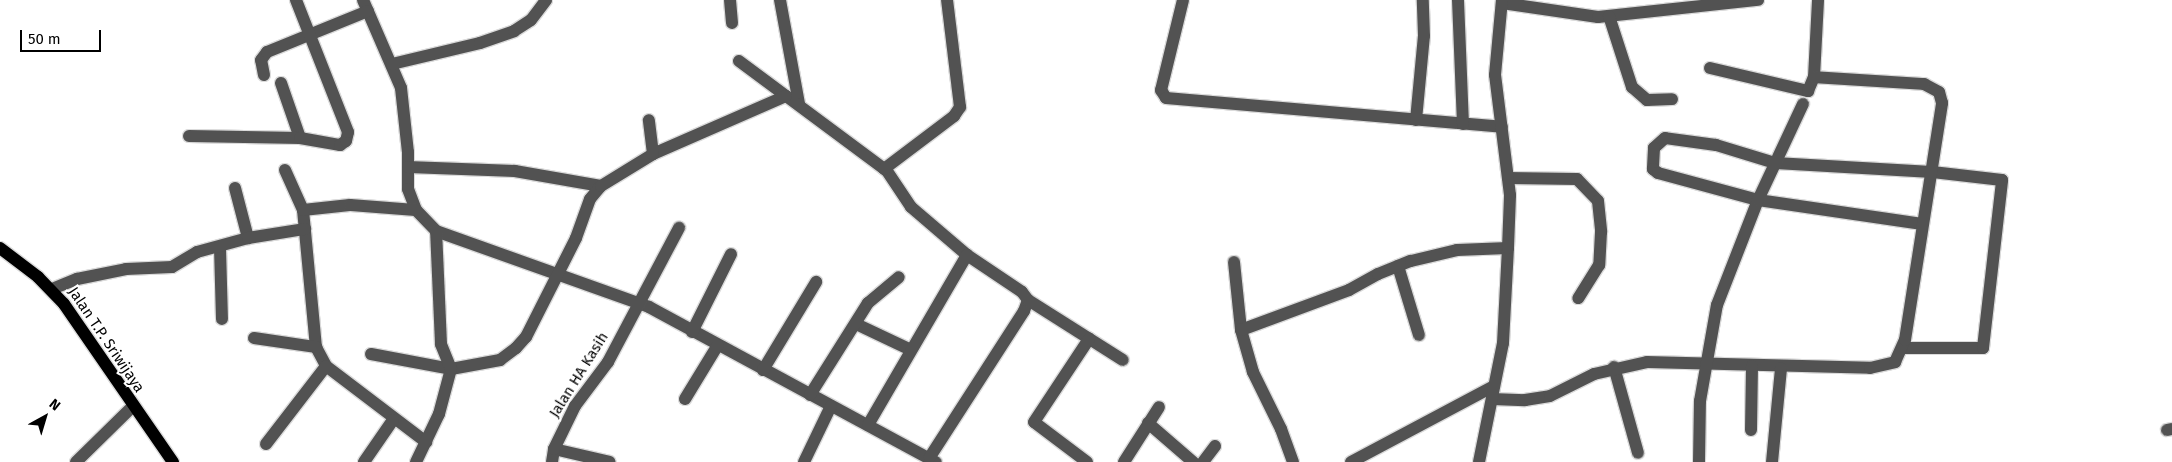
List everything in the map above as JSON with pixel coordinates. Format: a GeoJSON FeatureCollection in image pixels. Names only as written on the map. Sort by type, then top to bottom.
{"type":"FeatureCollection","features":[{"type":"Feature","properties":{"kind":"main road","name":"Jalan T.P. Sriwijaya"},"geometry":{"type":"LineString","coordinates":[[0,248],[52,289],[132,406],[173,462]]}},
{"type":"Feature","properties":{"kind":"street"},"geometry":{"type":"LineString","coordinates":[[189,136],[300,138],[340,145],[348,137],[296,0]]}},
{"type":"Feature","properties":{"kind":"street"},"geometry":{"type":"LineString","coordinates":[[392,64],[480,43],[514,31],[531,20],[546,0]]}},
{"type":"Feature","properties":{"kind":"street"},"geometry":{"type":"LineString","coordinates":[[730,0],[732,23]]}},
{"type":"Feature","properties":{"kind":"street"},"geometry":{"type":"LineString","coordinates":[[780,0],[799,104]]}},
{"type":"Feature","properties":{"kind":"street"},"geometry":{"type":"LineString","coordinates":[[884,169],[954,116],[960,107],[947,0]]}},
{"type":"Feature","properties":{"kind":"street"},"geometry":{"type":"LineString","coordinates":[[1183,0],[1161,90],[1166,98],[1502,126]]}},
{"type":"Feature","properties":{"kind":"street"},"geometry":{"type":"LineString","coordinates":[[1416,120],[1424,36],[1423,0]]}},
{"type":"Feature","properties":{"kind":"street"},"geometry":{"type":"LineString","coordinates":[[1458,0],[1463,124]]}},
{"type":"Feature","properties":{"kind":"street"},"geometry":{"type":"LineString","coordinates":[[1484,460],[1494,386],[1503,343],[1508,248],[1508,178],[1495,75],[1502,2],[1598,17],[1758,0]]}},
{"type":"Feature","properties":{"kind":"street"},"geometry":{"type":"LineString","coordinates":[[1710,68],[1808,91],[1814,77],[1818,0]]}},
{"type":"Feature","properties":{"kind":"street"},"geometry":{"type":"LineString","coordinates":[[264,75],[260,65],[263,55],[310,34],[365,5],[401,88],[408,167],[408,189],[416,210],[436,231],[558,273],[637,306],[649,307],[718,346],[933,459],[1024,311],[1028,300]]}},
{"type":"Feature","properties":{"kind":"street"},"geometry":{"type":"LineString","coordinates":[[1609,16],[1632,87],[1647,100],[1672,99]]}},
{"type":"Feature","properties":{"kind":"street"},"geometry":{"type":"LineString","coordinates":[[739,61],[884,169],[907,204],[967,254],[1022,292],[1028,300],[1123,360]]}},
{"type":"Feature","properties":{"kind":"street"},"geometry":{"type":"LineString","coordinates":[[1492,399],[1525,400],[1550,396],[1578,379],[1614,367],[1647,362],[1704,363],[1781,368],[1882,367],[1895,362],[1903,348],[1932,172],[1942,103],[1939,92],[1933,86],[1814,77]]}},
{"type":"Feature","properties":{"kind":"street"},"geometry":{"type":"LineString","coordinates":[[281,83],[300,138]]}},
{"type":"Feature","properties":{"kind":"street"},"geometry":{"type":"LineString","coordinates":[[370,354],[451,369],[500,360],[516,348],[526,337],[558,273],[590,199],[601,186],[653,154],[786,96]]}},
{"type":"Feature","properties":{"kind":"street"},"geometry":{"type":"LineString","coordinates":[[1699,462],[1704,363],[1717,305],[1758,200],[1803,104]]}},
{"type":"Feature","properties":{"kind":"street"},"geometry":{"type":"LineString","coordinates":[[649,120],[653,154]]}},
{"type":"Feature","properties":{"kind":"street"},"geometry":{"type":"LineString","coordinates":[[1903,348],[1983,348],[2002,180],[1932,172],[1775,163],[1716,145],[1666,138],[1654,148],[1653,169],[1658,173],[1758,200],[1922,224]]}},
{"type":"Feature","properties":{"kind":"street"},"geometry":{"type":"LineString","coordinates":[[408,167],[516,171],[601,186]]}},
{"type":"Feature","properties":{"kind":"street"},"geometry":{"type":"LineString","coordinates":[[285,170],[303,210],[316,347],[326,366],[393,420],[426,442]]}},
{"type":"Feature","properties":{"kind":"street"},"geometry":{"type":"LineString","coordinates":[[1508,178],[1577,179],[1598,201],[1601,232],[1598,265],[1578,298]]}},
{"type":"Feature","properties":{"kind":"street"},"geometry":{"type":"LineString","coordinates":[[235,188],[248,238]]}},
{"type":"Feature","properties":{"kind":"street"},"geometry":{"type":"LineString","coordinates":[[303,210],[350,205],[416,210]]}},
{"type":"Feature","properties":{"kind":"street"},"geometry":{"type":"LineString","coordinates":[[52,289],[77,279],[126,269],[172,267],[197,252],[220,248],[248,238],[305,228]]}},
{"type":"Feature","properties":{"kind":"street","name":"Jalan HA Kasih"},"geometry":{"type":"LineString","coordinates":[[552,462],[554,448],[575,406],[608,362],[679,228]]}},
{"type":"Feature","properties":{"kind":"street"},"geometry":{"type":"LineString","coordinates":[[416,462],[439,414],[451,369],[441,344],[436,231]]}},
{"type":"Feature","properties":{"kind":"street"},"geometry":{"type":"LineString","coordinates":[[220,248],[222,319]]}},
{"type":"Feature","properties":{"kind":"street"},"geometry":{"type":"LineString","coordinates":[[1240,330],[1349,290],[1398,266],[1457,250],[1508,248]]}},
{"type":"Feature","properties":{"kind":"street"},"geometry":{"type":"LineString","coordinates":[[692,332],[731,254]]}},
{"type":"Feature","properties":{"kind":"street"},"geometry":{"type":"LineString","coordinates":[[868,425],[909,349],[967,254]]}},
{"type":"Feature","properties":{"kind":"street"},"geometry":{"type":"LineString","coordinates":[[1234,262],[1240,330],[1252,372],[1281,429],[1294,462]]}},
{"type":"Feature","properties":{"kind":"street"},"geometry":{"type":"LineString","coordinates":[[1398,266],[1419,335]]}},
{"type":"Feature","properties":{"kind":"street"},"geometry":{"type":"LineString","coordinates":[[810,395],[868,303],[899,277]]}},
{"type":"Feature","properties":{"kind":"street"},"geometry":{"type":"LineString","coordinates":[[763,370],[816,282]]}},
{"type":"Feature","properties":{"kind":"street"},"geometry":{"type":"LineString","coordinates":[[856,324],[909,349]]}},
{"type":"Feature","properties":{"kind":"street"},"geometry":{"type":"LineString","coordinates":[[254,338],[316,347]]}},
{"type":"Feature","properties":{"kind":"street"},"geometry":{"type":"LineString","coordinates":[[1087,462],[1034,422],[1089,339]]}},
{"type":"Feature","properties":{"kind":"street"},"geometry":{"type":"LineString","coordinates":[[685,399],[718,346]]}},
{"type":"Feature","properties":{"kind":"street"},"geometry":{"type":"LineString","coordinates":[[266,444],[326,366]]}},
{"type":"Feature","properties":{"kind":"street"},"geometry":{"type":"LineString","coordinates":[[1751,430],[1752,366]]}},
{"type":"Feature","properties":{"kind":"street"},"geometry":{"type":"LineString","coordinates":[[1614,367],[1638,453]]}},
{"type":"Feature","properties":{"kind":"street"},"geometry":{"type":"LineString","coordinates":[[1772,462],[1781,368]]}},
{"type":"Feature","properties":{"kind":"street"},"geometry":{"type":"LineString","coordinates":[[1351,462],[1494,386]]}},
{"type":"Feature","properties":{"kind":"street"},"geometry":{"type":"LineString","coordinates":[[76,462],[132,406]]}},
{"type":"Feature","properties":{"kind":"street"},"geometry":{"type":"LineString","coordinates":[[804,462],[831,406]]}},
{"type":"Feature","properties":{"kind":"street"},"geometry":{"type":"LineString","coordinates":[[1124,462],[1159,406]]}},
{"type":"Feature","properties":{"kind":"street"},"geometry":{"type":"LineString","coordinates":[[364,462],[393,420]]}},
{"type":"Feature","properties":{"kind":"street"},"geometry":{"type":"LineString","coordinates":[[1148,423],[1193,462]]}},
{"type":"Feature","properties":{"kind":"street"},"geometry":{"type":"LineString","coordinates":[[1203,462],[1215,446]]}},
{"type":"Feature","properties":{"kind":"street"},"geometry":{"type":"LineString","coordinates":[[554,448],[610,462]]}}]}
